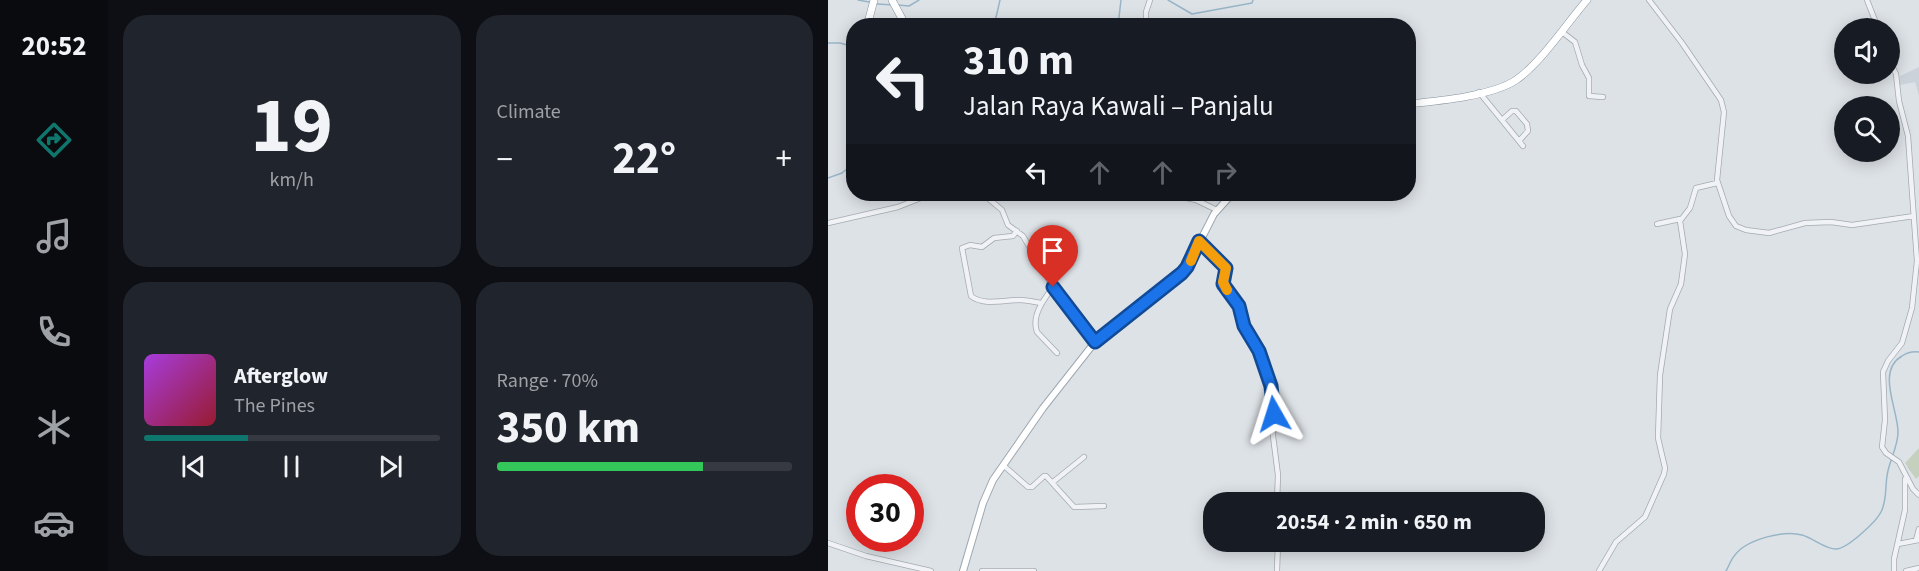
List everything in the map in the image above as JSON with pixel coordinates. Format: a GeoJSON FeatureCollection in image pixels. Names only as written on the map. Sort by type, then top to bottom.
{"type":"FeatureCollection","features":[{"type":"Feature","properties":{"kind":"highway"},"geometry":{"type":"LineString","coordinates":[[869,18],[874,0]]}},
{"type":"Feature","properties":{"kind":"highway"},"geometry":{"type":"LineString","coordinates":[[892,0],[902,18]]}},
{"type":"Feature","properties":{"kind":"highway"},"geometry":{"type":"LineString","coordinates":[[1416,103],[1479,93],[1517,79],[1562,32],[1587,0]]}},
{"type":"Feature","properties":{"kind":"main road"},"geometry":{"type":"LineString","coordinates":[[963,571],[983,503],[993,480],[1043,408],[1095,342],[1182,273],[1217,210],[1225,201]]}},
{"type":"Feature","properties":{"kind":"street"},"geometry":{"type":"LineString","coordinates":[[1649,0],[1721,100],[1724,112],[1717,183],[1732,222],[1746,230],[1769,233],[1805,223],[1831,222],[1852,225],[1914,216]]}},
{"type":"Feature","properties":{"kind":"street"},"geometry":{"type":"LineString","coordinates":[[1867,0],[1874,18]]}},
{"type":"Feature","properties":{"kind":"street"},"geometry":{"type":"LineString","coordinates":[[1146,18],[1150,1]]}},
{"type":"Feature","properties":{"kind":"street"},"geometry":{"type":"LineString","coordinates":[[1562,32],[1576,43],[1582,65],[1589,78],[1589,96],[1603,97]]}},
{"type":"Feature","properties":{"kind":"street"},"geometry":{"type":"LineString","coordinates":[[1897,84],[1908,136],[1917,261],[1912,308],[1902,343],[1885,365],[1882,376],[1885,420],[1882,447],[1889,456],[1897,461],[1912,489],[1919,495]]}},
{"type":"Feature","properties":{"kind":"street"},"geometry":{"type":"LineString","coordinates":[[1479,93],[1523,146]]}},
{"type":"Feature","properties":{"kind":"street"},"geometry":{"type":"LineString","coordinates":[[1502,120],[1515,111],[1527,124],[1528,131],[1519,141]]}},
{"type":"Feature","properties":{"kind":"street"},"geometry":{"type":"LineString","coordinates":[[1657,224],[1680,219],[1690,208],[1696,188],[1717,183]]}},
{"type":"Feature","properties":{"kind":"street"},"geometry":{"type":"LineString","coordinates":[[828,223],[898,207],[913,201]]}},
{"type":"Feature","properties":{"kind":"street"},"geometry":{"type":"LineString","coordinates":[[991,201],[1002,210],[1008,225],[1023,236],[1053,287],[1095,342]]}},
{"type":"Feature","properties":{"kind":"street"},"geometry":{"type":"LineString","coordinates":[[1196,201],[1217,210]]}},
{"type":"Feature","properties":{"kind":"street"},"geometry":{"type":"LineString","coordinates":[[1599,571],[1616,542],[1645,517],[1665,471],[1658,438],[1659,386],[1661,357],[1668,319],[1672,301],[1681,284],[1685,254],[1680,219]]}},
{"type":"Feature","properties":{"kind":"street"},"geometry":{"type":"LineString","coordinates":[[1017,231],[1013,236],[992,238],[981,247],[970,245],[962,248],[971,296],[984,301],[1024,300],[1041,303]]}},
{"type":"Feature","properties":{"kind":"street"},"geometry":{"type":"LineString","coordinates":[[1199,241],[1226,268],[1223,284],[1239,306],[1244,326],[1257,347],[1269,380],[1273,404],[1277,492]]}},
{"type":"Feature","properties":{"kind":"street"},"geometry":{"type":"LineString","coordinates":[[1053,287],[1041,303],[1035,330],[1057,352]]}},
{"type":"Feature","properties":{"kind":"street"},"geometry":{"type":"LineString","coordinates":[[1053,482],[1084,457]]}},
{"type":"Feature","properties":{"kind":"street"},"geometry":{"type":"LineString","coordinates":[[1003,465],[1029,487],[1044,476],[1053,482],[1072,506],[1084,508],[1104,506]]}},
{"type":"Feature","properties":{"kind":"street"},"geometry":{"type":"LineString","coordinates":[[1894,571],[1905,510],[1905,476]]}},
{"type":"Feature","properties":{"kind":"street"},"geometry":{"type":"LineString","coordinates":[[1899,544],[1917,540],[1919,529]]}},
{"type":"Feature","properties":{"kind":"street"},"geometry":{"type":"LineString","coordinates":[[828,543],[866,556],[931,571]]}},
{"type":"Feature","properties":{"kind":"street"},"geometry":{"type":"LineString","coordinates":[[1277,571],[1278,552]]}},
{"type":"Feature","properties":{"kind":"street"},"geometry":{"type":"LineString","coordinates":[[1906,571],[1919,568]]}},
{"type":"Feature","properties":{"kind":"street"},"geometry":{"type":"LineString","coordinates":[[982,571],[1034,571]]}},
{"type":"Feature","properties":{"kind":"shaded area"},"geometry":{"type":"Polygon","coordinates":[[[1919,67],[1919,96],[1915,82],[1900,85],[1900,76],[1919,67]]]}},
{"type":"Feature","properties":{"kind":"green space"},"geometry":{"type":"Polygon","coordinates":[[[1919,448],[1919,476],[1916,479],[1905,463],[1919,448]]]}},
{"type":"Feature","properties":{"kind":"waterway"},"geometry":{"type":"LineString","coordinates":[[858,0],[869,2]]}},
{"type":"Feature","properties":{"kind":"waterway"},"geometry":{"type":"LineString","coordinates":[[898,5],[909,6],[919,0]]}},
{"type":"Feature","properties":{"kind":"waterway"},"geometry":{"type":"LineString","coordinates":[[996,18],[1000,0]]}},
{"type":"Feature","properties":{"kind":"waterway"},"geometry":{"type":"LineString","coordinates":[[1119,18],[1121,0]]}},
{"type":"Feature","properties":{"kind":"waterway"},"geometry":{"type":"LineString","coordinates":[[1168,0],[1192,14],[1252,3],[1253,0]]}},
{"type":"Feature","properties":{"kind":"waterway"},"geometry":{"type":"LineString","coordinates":[[877,4],[893,5]]}},
{"type":"Feature","properties":{"kind":"waterway"},"geometry":{"type":"LineString","coordinates":[[828,43],[846,45]]}},
{"type":"Feature","properties":{"kind":"waterway"},"geometry":{"type":"LineString","coordinates":[[828,178],[846,170]]}},
{"type":"Feature","properties":{"kind":"waterway"},"geometry":{"type":"LineString","coordinates":[[1726,571],[1732,558],[1741,549],[1757,540],[1776,535],[1794,534],[1836,549],[1854,540],[1873,522],[1881,512],[1884,503],[1888,470],[1898,438],[1890,391],[1890,371],[1894,363],[1902,356],[1910,352],[1919,352]]}},
{"type":"Feature","properties":{"kind":"slow traffic"},"geometry":{"type":"LineString","coordinates":[[1191,261],[1199,241],[1226,268],[1223,284],[1227,290]]}},
{"type":"Feature","properties":{"kind":"route"},"geometry":{"type":"LineString","coordinates":[[1053,287],[1095,342],[1182,273],[1191,260],[1199,241],[1226,268],[1223,284],[1239,306],[1244,326],[1259,351],[1271,386],[1274,414]]}}]}
